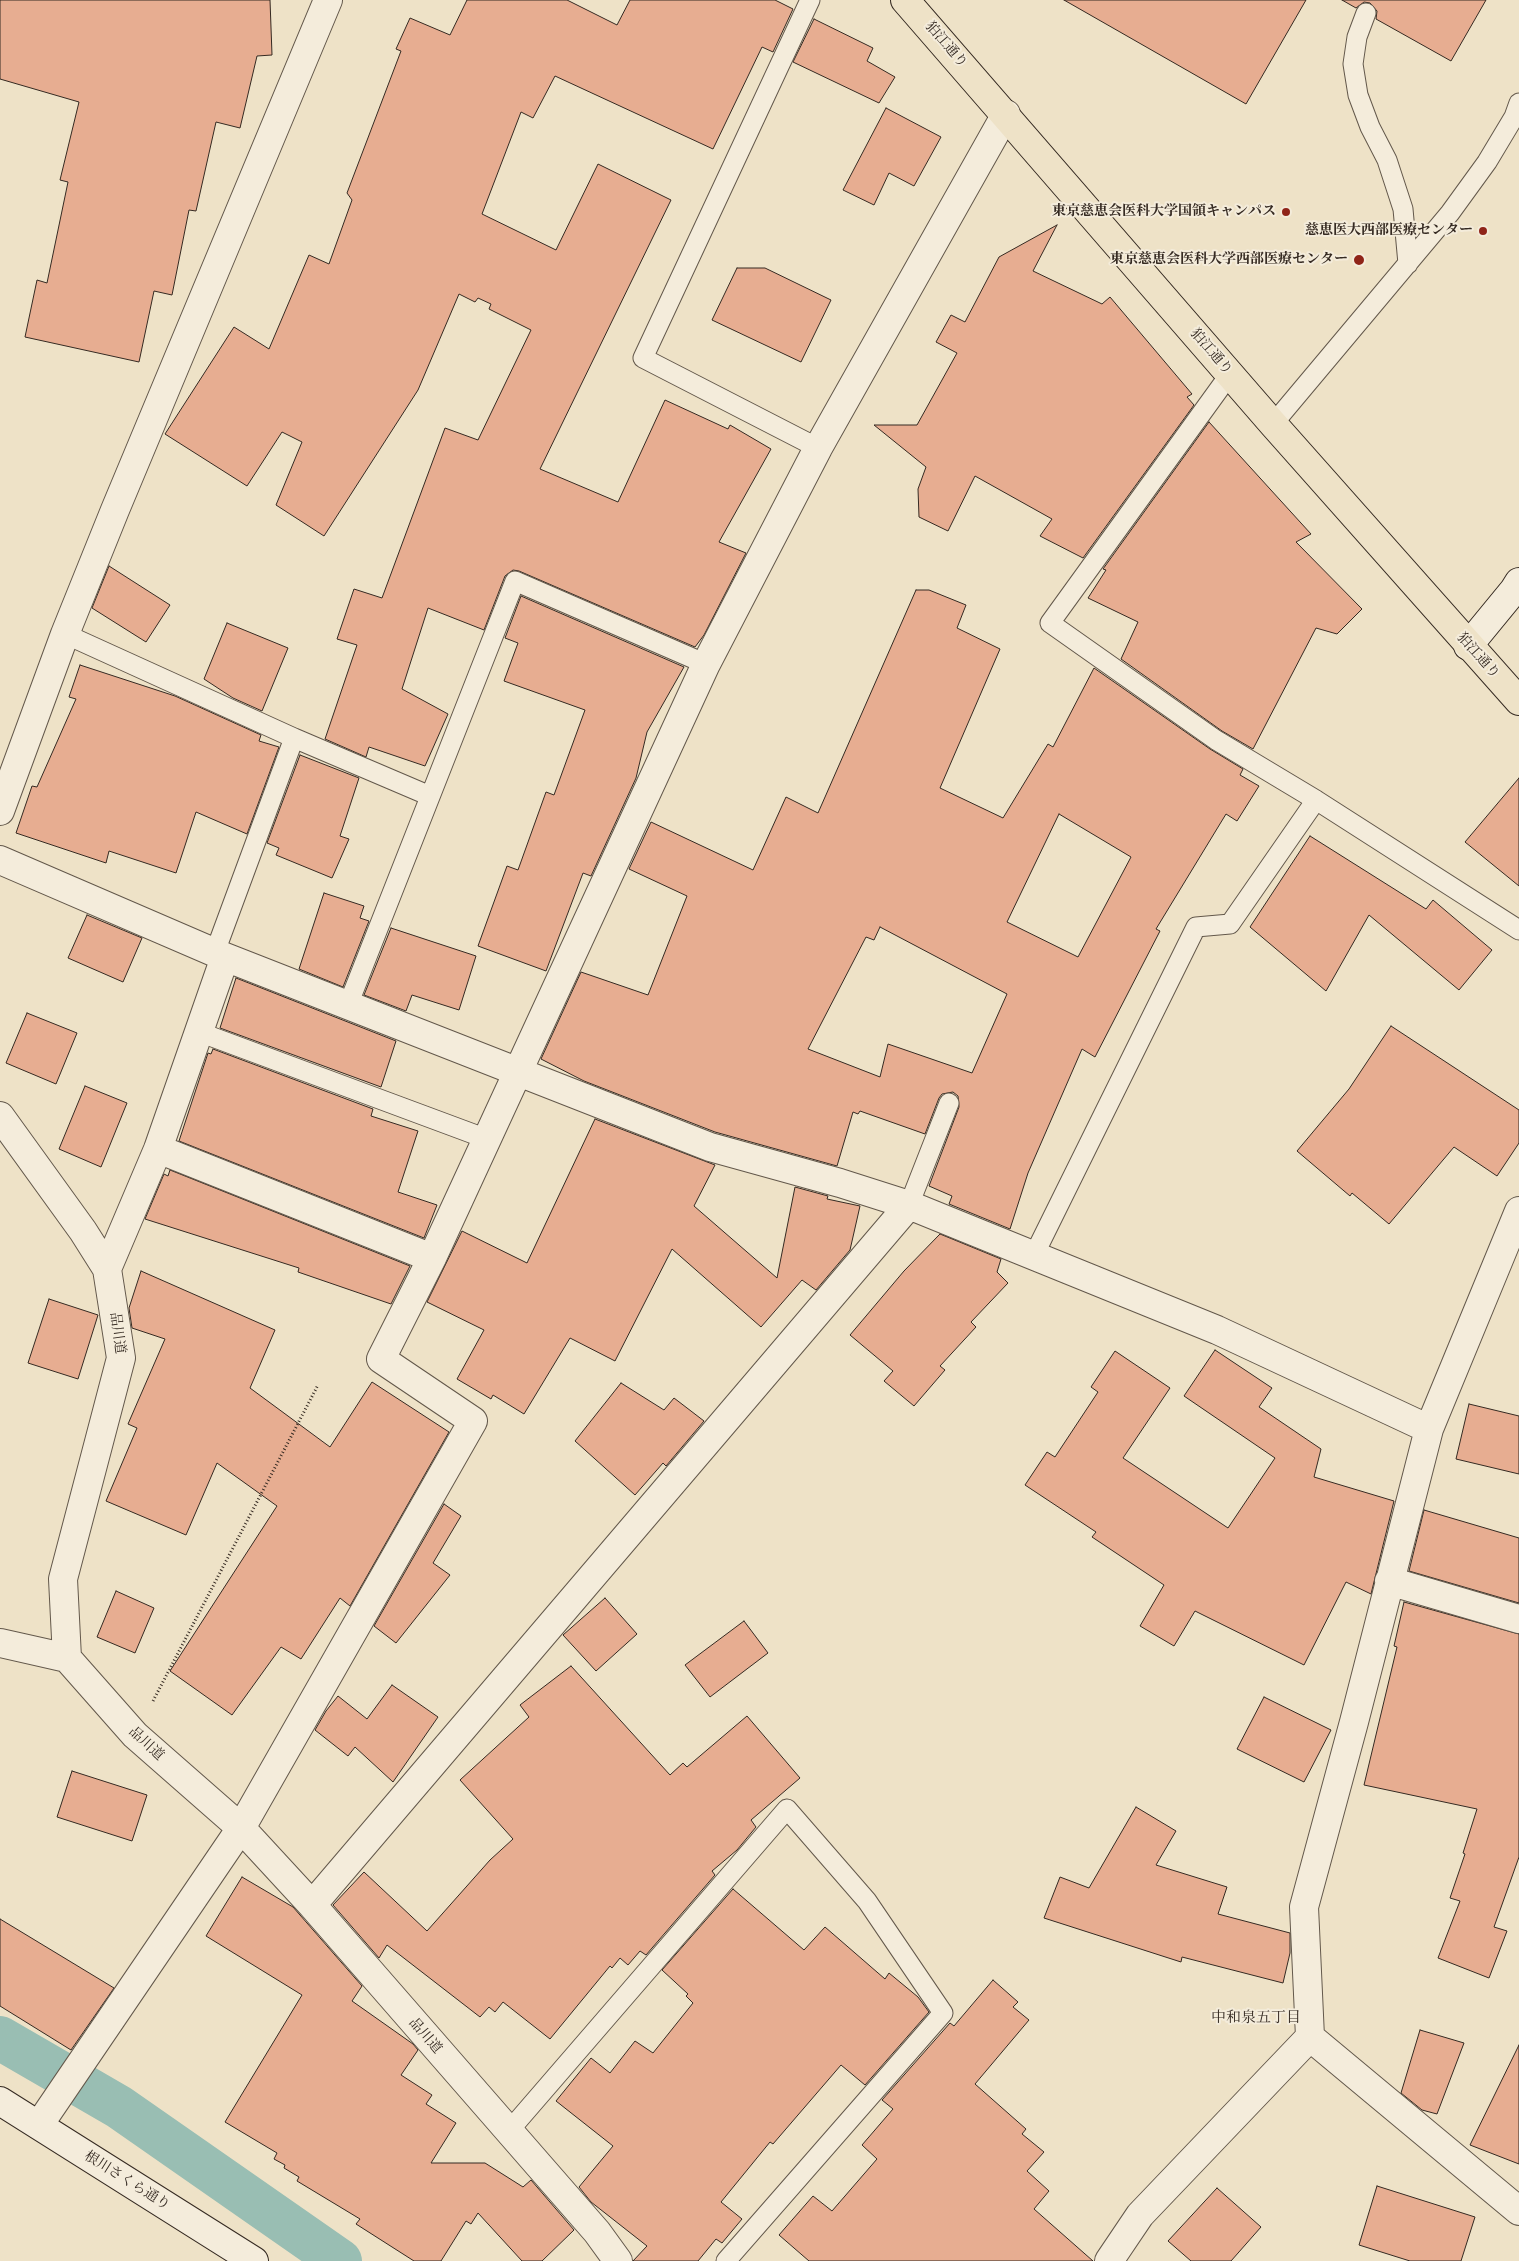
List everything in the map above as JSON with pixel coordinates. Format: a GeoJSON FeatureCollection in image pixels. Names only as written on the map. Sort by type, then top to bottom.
{"type":"FeatureCollection","features":[{"type":"Feature","properties":{"kind":"main road","name":"狛江通り"},"geometry":{"type":"LineString","coordinates":[[905,0],[1006,114],[1273,424],[1468,646],[1519,701]]}},
{"type":"Feature","properties":{"kind":"street"},"geometry":{"type":"LineString","coordinates":[[0,811],[65,634],[115,510],[328,0]]}},
{"type":"Feature","properties":{"kind":"street"},"geometry":{"type":"LineString","coordinates":[[39,2125],[241,1828],[472,1421],[381,1358],[432,1258],[706,664],[818,448],[1006,114]]}},
{"type":"Feature","properties":{"kind":"street"},"geometry":{"type":"LineString","coordinates":[[1468,646],[1519,582]]}},
{"type":"Feature","properties":{"kind":"street"},"geometry":{"type":"LineString","coordinates":[[0,860],[220,954],[518,1073],[710,1147],[840,1182],[909,1205],[1217,1330],[1429,1429]]}},
{"type":"Feature","properties":{"kind":"street"},"geometry":{"type":"LineString","coordinates":[[107,1270],[158,1149],[199,1032],[220,954]]}},
{"type":"Feature","properties":{"kind":"street","name":"品川道"},"geometry":{"type":"LineString","coordinates":[[0,1116],[83,1231],[107,1270],[122,1358],[63,1579],[67,1658],[135,1735],[241,1828],[312,1904],[508,2132],[597,2232],[618,2261]]}},
{"type":"Feature","properties":{"kind":"street"},"geometry":{"type":"LineString","coordinates":[[158,1149],[432,1258]]}},
{"type":"Feature","properties":{"kind":"street"},"geometry":{"type":"LineString","coordinates":[[312,1904],[909,1205]]}},
{"type":"Feature","properties":{"kind":"street"},"geometry":{"type":"LineString","coordinates":[[1109,2261],[1140,2215],[1310,2037],[1304,1907],[1429,1429],[1519,1211]]}},
{"type":"Feature","properties":{"kind":"street"},"geometry":{"type":"LineString","coordinates":[[1389,1581],[1519,1619]]}},
{"type":"Feature","properties":{"kind":"street"},"geometry":{"type":"LineString","coordinates":[[0,1643],[67,1658]]}},
{"type":"Feature","properties":{"kind":"street"},"geometry":{"type":"LineString","coordinates":[[1310,2037],[1519,2210]]}},
{"type":"Feature","properties":{"kind":"street","name":"根川さくら通り"},"geometry":{"type":"LineString","coordinates":[[0,2101],[254,2261]]}},
{"type":"Feature","properties":{"kind":"lane"},"geometry":{"type":"LineString","coordinates":[[810,0],[643,358],[818,448]]}},
{"type":"Feature","properties":{"kind":"lane"},"geometry":{"type":"LineString","coordinates":[[1366,13],[1357,37],[1353,64],[1356,87],[1370,127],[1387,160],[1403,208],[1408,264]]}},
{"type":"Feature","properties":{"kind":"lane"},"geometry":{"type":"LineString","coordinates":[[1273,424],[1450,213],[1487,162],[1514,117],[1519,102]]}},
{"type":"Feature","properties":{"kind":"lane"},"geometry":{"type":"LineString","coordinates":[[1230,374],[1050,623],[1216,740],[1316,800],[1519,930]]}},
{"type":"Feature","properties":{"kind":"lane"},"geometry":{"type":"LineString","coordinates":[[348,1005],[515,581],[706,664]]}},
{"type":"Feature","properties":{"kind":"lane"},"geometry":{"type":"LineString","coordinates":[[65,634],[294,738],[430,796]]}},
{"type":"Feature","properties":{"kind":"lane"},"geometry":{"type":"LineString","coordinates":[[220,954],[294,738]]}},
{"type":"Feature","properties":{"kind":"lane"},"geometry":{"type":"LineString","coordinates":[[1034,1255],[1196,927],[1230,924],[1316,800]]}},
{"type":"Feature","properties":{"kind":"lane"},"geometry":{"type":"LineString","coordinates":[[199,1032],[487,1139]]}},
{"type":"Feature","properties":{"kind":"lane"},"geometry":{"type":"LineString","coordinates":[[909,1205],[949,1103]]}},
{"type":"Feature","properties":{"kind":"lane"},"geometry":{"type":"LineString","coordinates":[[508,2132],[788,1809],[868,1901],[943,2013],[726,2261]]}},
{"type":"Feature","properties":{"kind":"path"},"geometry":{"type":"LineString","coordinates":[[135,1735],[318,1386]]}},
{"type":"Feature","properties":{"kind":"building"},"geometry":{"type":"Polygon","coordinates":[[[0,0],[270,0],[272,55],[257,56],[240,128],[216,122],[196,211],[189,210],[172,295],[154,291],[139,362],[25,337],[37,280],[47,283],[68,182],[60,180],[79,102],[0,79],[0,0]]]}},
{"type":"Feature","properties":{"kind":"building"},"geometry":{"type":"Polygon","coordinates":[[[467,0],[567,0],[617,25],[630,0],[775,0],[793,9],[773,52],[762,47],[713,149],[555,76],[533,118],[521,112],[482,214],[556,250],[598,164],[671,200],[540,469],[618,502],[665,400],[728,429],[730,425],[771,449],[719,542],[746,553],[704,635],[695,647],[513,570],[505,576],[484,630],[428,608],[402,689],[448,714],[425,766],[369,747],[366,757],[325,739],[357,645],[337,639],[354,589],[382,598],[445,428],[478,440],[531,330],[489,309],[491,304],[478,298],[475,302],[459,294],[418,390],[324,536],[276,505],[302,442],[282,432],[247,486],[165,434],[234,327],[269,349],[309,255],[329,264],[352,200],[347,193],[401,51],[396,49],[410,18],[450,35],[467,0]]]}},
{"type":"Feature","properties":{"kind":"building"},"geometry":{"type":"Polygon","coordinates":[[[1064,0],[1306,0],[1246,104],[1064,0]]]}},
{"type":"Feature","properties":{"kind":"building"},"geometry":{"type":"Polygon","coordinates":[[[1342,0],[1486,0],[1451,61],[1376,19],[1377,11],[1370,3],[1364,2],[1356,8],[1342,0]]]}},
{"type":"Feature","properties":{"kind":"building"},"geometry":{"type":"Polygon","coordinates":[[[814,19],[873,48],[867,61],[895,77],[879,103],[793,62],[814,19]]]}},
{"type":"Feature","properties":{"kind":"building"},"geometry":{"type":"Polygon","coordinates":[[[886,108],[941,137],[914,186],[889,173],[874,205],[843,190],[886,108]]]}},
{"type":"Feature","properties":{"kind":"building"},"geometry":{"type":"Polygon","coordinates":[[[1057,225],[1033,271],[1102,304],[1110,297],[1192,394],[1187,397],[1194,405],[1083,558],[1040,536],[1052,519],[975,476],[948,531],[919,517],[918,489],[926,467],[874,425],[917,425],[957,353],[936,342],[951,315],[965,322],[999,257],[1057,225]]]}},
{"type":"Feature","properties":{"kind":"building"},"geometry":{"type":"Polygon","coordinates":[[[737,268],[765,268],[831,300],[801,362],[712,320],[737,268]]]}},
{"type":"Feature","properties":{"kind":"building"},"geometry":{"type":"Polygon","coordinates":[[[1209,422],[1311,534],[1296,542],[1362,609],[1337,634],[1316,628],[1253,749],[1222,731],[1121,659],[1138,622],[1088,598],[1106,570],[1103,569],[1209,422]]]}},
{"type":"Feature","properties":{"kind":"building"},"geometry":{"type":"Polygon","coordinates":[[[109,566],[170,605],[146,642],[92,608],[109,566]]]}},
{"type":"Feature","properties":{"kind":"building"},"geometry":{"type":"Polygon","coordinates":[[[916,590],[929,590],[966,605],[957,628],[1000,649],[940,788],[1003,818],[1048,744],[1053,747],[1094,668],[1210,749],[1243,769],[1240,775],[1259,786],[1237,821],[1226,814],[1156,929],[1160,931],[1095,1057],[1082,1049],[1028,1173],[1010,1229],[949,1204],[952,1196],[929,1186],[959,1107],[958,1096],[953,1092],[942,1094],[939,1098],[925,1134],[860,1111],[858,1114],[853,1112],[837,1166],[715,1132],[584,1081],[541,1059],[581,972],[648,995],[687,896],[629,869],[651,822],[753,870],[786,797],[818,813],[916,590]],[[1059,814],[1007,922],[1078,957],[1131,857],[1059,814]],[[880,927],[874,940],[866,937],[808,1049],[880,1077],[888,1044],[972,1073],[1007,994],[880,927]]]}},
{"type":"Feature","properties":{"kind":"building"},"geometry":{"type":"Polygon","coordinates":[[[521,596],[684,667],[647,732],[636,778],[591,876],[583,873],[546,971],[478,946],[507,866],[518,870],[546,792],[554,795],[585,710],[504,681],[518,643],[505,638],[521,596]]]}},
{"type":"Feature","properties":{"kind":"building"},"geometry":{"type":"Polygon","coordinates":[[[227,623],[288,648],[262,711],[233,698],[204,679],[227,623]]]}},
{"type":"Feature","properties":{"kind":"building"},"geometry":{"type":"Polygon","coordinates":[[[80,665],[175,696],[261,735],[259,741],[279,747],[247,834],[196,812],[176,873],[109,851],[106,863],[16,833],[32,786],[37,787],[76,699],[69,697],[80,665]]]}},
{"type":"Feature","properties":{"kind":"building"},"geometry":{"type":"Polygon","coordinates":[[[300,755],[359,778],[340,836],[349,839],[332,878],[276,855],[279,848],[267,843],[300,755]]]}},
{"type":"Feature","properties":{"kind":"building"},"geometry":{"type":"Polygon","coordinates":[[[1519,778],[1519,886],[1465,842],[1519,778]]]}},
{"type":"Feature","properties":{"kind":"building"},"geometry":{"type":"Polygon","coordinates":[[[1310,836],[1426,909],[1433,900],[1492,950],[1459,990],[1369,915],[1326,991],[1250,927],[1310,836]]]}},
{"type":"Feature","properties":{"kind":"building"},"geometry":{"type":"Polygon","coordinates":[[[324,893],[364,906],[360,918],[369,921],[343,987],[299,969],[324,893]]]}},
{"type":"Feature","properties":{"kind":"building"},"geometry":{"type":"Polygon","coordinates":[[[87,915],[142,938],[123,982],[68,958],[87,915]]]}},
{"type":"Feature","properties":{"kind":"building"},"geometry":{"type":"Polygon","coordinates":[[[391,928],[476,956],[459,1010],[412,995],[406,1011],[364,995],[391,928]]]}},
{"type":"Feature","properties":{"kind":"building"},"geometry":{"type":"Polygon","coordinates":[[[236,978],[396,1041],[381,1087],[220,1028],[236,978]]]}},
{"type":"Feature","properties":{"kind":"building"},"geometry":{"type":"Polygon","coordinates":[[[27,1013],[77,1033],[56,1084],[6,1063],[27,1013]]]}},
{"type":"Feature","properties":{"kind":"building"},"geometry":{"type":"Polygon","coordinates":[[[1391,1026],[1519,1110],[1519,1143],[1497,1176],[1454,1147],[1389,1224],[1352,1193],[1350,1196],[1297,1151],[1349,1089],[1391,1026]]]}},
{"type":"Feature","properties":{"kind":"building"},"geometry":{"type":"Polygon","coordinates":[[[213,1049],[373,1109],[371,1116],[418,1131],[398,1192],[437,1205],[424,1238],[179,1141],[208,1053],[211,1054],[213,1049]]]}},
{"type":"Feature","properties":{"kind":"building"},"geometry":{"type":"Polygon","coordinates":[[[85,1086],[127,1103],[101,1167],[59,1149],[85,1086]]]}},
{"type":"Feature","properties":{"kind":"building"},"geometry":{"type":"Polygon","coordinates":[[[595,1119],[715,1165],[694,1206],[777,1278],[795,1187],[828,1196],[827,1199],[860,1206],[850,1250],[816,1290],[802,1280],[761,1327],[672,1249],[615,1361],[570,1338],[524,1414],[493,1395],[491,1399],[457,1379],[484,1330],[427,1302],[462,1231],[527,1263],[595,1119]]]}},
{"type":"Feature","properties":{"kind":"building"},"geometry":{"type":"Polygon","coordinates":[[[170,1170],[410,1266],[391,1304],[298,1272],[299,1268],[145,1219],[164,1174],[168,1176],[170,1170]]]}},
{"type":"Feature","properties":{"kind":"building"},"geometry":{"type":"Polygon","coordinates":[[[940,1234],[1001,1259],[997,1272],[1008,1283],[971,1322],[976,1327],[940,1366],[945,1370],[914,1406],[884,1381],[893,1371],[850,1335],[904,1271],[940,1234]]]}},
{"type":"Feature","properties":{"kind":"building"},"geometry":{"type":"Polygon","coordinates":[[[141,1271],[275,1330],[250,1388],[330,1447],[372,1382],[449,1432],[350,1606],[340,1598],[301,1659],[281,1647],[232,1715],[170,1671],[277,1506],[217,1463],[186,1535],[106,1501],[137,1428],[128,1424],[165,1339],[132,1328],[129,1308],[141,1271]]]}},
{"type":"Feature","properties":{"kind":"building"},"geometry":{"type":"Polygon","coordinates":[[[49,1299],[98,1315],[78,1379],[28,1363],[49,1299]]]}},
{"type":"Feature","properties":{"kind":"building"},"geometry":{"type":"Polygon","coordinates":[[[1215,1350],[1272,1388],[1259,1407],[1321,1449],[1314,1477],[1394,1501],[1371,1594],[1346,1582],[1304,1665],[1195,1611],[1174,1646],[1140,1626],[1164,1585],[1092,1537],[1096,1532],[1025,1485],[1047,1452],[1055,1457],[1098,1392],[1091,1387],[1115,1351],[1170,1388],[1123,1458],[1228,1528],[1275,1458],[1184,1396],[1215,1350]]]}},
{"type":"Feature","properties":{"kind":"building"},"geometry":{"type":"Polygon","coordinates":[[[621,1383],[664,1410],[674,1398],[704,1421],[666,1466],[663,1463],[635,1495],[575,1441],[621,1383]]]}},
{"type":"Feature","properties":{"kind":"building"},"geometry":{"type":"Polygon","coordinates":[[[1469,1404],[1519,1416],[1519,1474],[1456,1459],[1469,1404]]]}},
{"type":"Feature","properties":{"kind":"building"},"geometry":{"type":"Polygon","coordinates":[[[444,1504],[461,1516],[433,1563],[450,1575],[396,1643],[374,1626],[444,1504]]]}},
{"type":"Feature","properties":{"kind":"building"},"geometry":{"type":"Polygon","coordinates":[[[1424,1510],[1519,1538],[1519,1603],[1409,1571],[1424,1510]]]}},
{"type":"Feature","properties":{"kind":"building"},"geometry":{"type":"Polygon","coordinates":[[[116,1591],[154,1608],[135,1653],[97,1637],[116,1591]]]}},
{"type":"Feature","properties":{"kind":"building"},"geometry":{"type":"Polygon","coordinates":[[[605,1598],[637,1634],[596,1671],[563,1635],[605,1598]]]}},
{"type":"Feature","properties":{"kind":"building"},"geometry":{"type":"Polygon","coordinates":[[[1404,1602],[1519,1634],[1519,1857],[1494,1927],[1507,1931],[1489,1978],[1438,1958],[1460,1901],[1450,1898],[1465,1854],[1463,1853],[1477,1809],[1364,1785],[1397,1647],[1394,1646],[1404,1602]]]}},
{"type":"Feature","properties":{"kind":"building"},"geometry":{"type":"Polygon","coordinates":[[[744,1621],[768,1653],[710,1697],[685,1665],[744,1621]]]}},
{"type":"Feature","properties":{"kind":"building"},"geometry":{"type":"Polygon","coordinates":[[[571,1666],[670,1775],[683,1763],[687,1767],[747,1716],[800,1778],[751,1820],[756,1827],[737,1850],[712,1871],[715,1875],[646,1955],[640,1951],[628,1965],[620,1958],[612,1968],[610,1966],[550,2039],[503,2002],[495,2012],[489,2007],[480,2017],[387,1945],[379,1958],[333,1905],[364,1872],[427,1931],[490,1860],[513,1839],[460,1780],[529,1717],[520,1705],[571,1666]]]}},
{"type":"Feature","properties":{"kind":"building"},"geometry":{"type":"Polygon","coordinates":[[[392,1685],[438,1717],[393,1782],[355,1747],[348,1756],[315,1730],[326,1711],[338,1696],[367,1719],[392,1685]]]}},
{"type":"Feature","properties":{"kind":"building"},"geometry":{"type":"Polygon","coordinates":[[[1264,1697],[1331,1730],[1304,1782],[1237,1749],[1264,1697]]]}},
{"type":"Feature","properties":{"kind":"building"},"geometry":{"type":"Polygon","coordinates":[[[72,1771],[147,1795],[132,1841],[57,1817],[72,1771]]]}},
{"type":"Feature","properties":{"kind":"building"},"geometry":{"type":"Polygon","coordinates":[[[1136,1807],[1176,1831],[1156,1865],[1227,1887],[1218,1914],[1290,1933],[1290,1953],[1283,1983],[1182,1957],[1181,1962],[1044,1918],[1060,1877],[1089,1888],[1136,1807]]]}},
{"type":"Feature","properties":{"kind":"building"},"geometry":{"type":"Polygon","coordinates":[[[242,1877],[293,1907],[362,1986],[352,2001],[413,2044],[418,2050],[401,2075],[432,2095],[426,2104],[456,2123],[431,2163],[485,2163],[523,2187],[531,2180],[574,2230],[542,2261],[522,2261],[478,2213],[471,2224],[466,2221],[441,2261],[414,2261],[356,2224],[360,2219],[297,2181],[299,2177],[284,2168],[285,2165],[274,2159],[277,2153],[225,2122],[302,1995],[206,1936],[242,1877]]]}},
{"type":"Feature","properties":{"kind":"building"},"geometry":{"type":"Polygon","coordinates":[[[733,1889],[804,1950],[825,1927],[885,1979],[889,1973],[918,1997],[929,2012],[865,2085],[841,2065],[773,2144],[770,2142],[721,2202],[742,2219],[722,2243],[716,2239],[698,2261],[633,2261],[647,2246],[591,2202],[579,2187],[613,2146],[556,2101],[591,2058],[610,2073],[635,2041],[653,2053],[693,2003],[686,1996],[688,1994],[662,1970],[733,1889]]]}},
{"type":"Feature","properties":{"kind":"building"},"geometry":{"type":"Polygon","coordinates":[[[0,1919],[114,1988],[71,2050],[0,2006],[0,1919]]]}},
{"type":"Feature","properties":{"kind":"building"},"geometry":{"type":"Polygon","coordinates":[[[993,1980],[1018,2002],[1013,2007],[1029,2020],[975,2084],[1026,2129],[1022,2134],[1044,2152],[1027,2171],[1049,2191],[1034,2209],[1093,2261],[809,2261],[779,2235],[813,2196],[832,2211],[877,2159],[862,2145],[893,2109],[882,2100],[950,2023],[954,2026],[993,1980]]]}},
{"type":"Feature","properties":{"kind":"building"},"geometry":{"type":"Polygon","coordinates":[[[1420,2030],[1464,2043],[1437,2114],[1422,2110],[1401,2093],[1420,2030]]]}},
{"type":"Feature","properties":{"kind":"building"},"geometry":{"type":"Polygon","coordinates":[[[1519,2045],[1519,2164],[1470,2145],[1519,2045]]]}},
{"type":"Feature","properties":{"kind":"building"},"geometry":{"type":"Polygon","coordinates":[[[1377,2186],[1475,2217],[1461,2261],[1410,2261],[1359,2245],[1377,2186]]]}},
{"type":"Feature","properties":{"kind":"building"},"geometry":{"type":"Polygon","coordinates":[[[1217,2188],[1261,2227],[1231,2261],[1191,2261],[1168,2241],[1217,2188]]]}},
{"type":"Feature","properties":{"kind":"waterway"},"geometry":{"type":"LineString","coordinates":[[0,2038],[119,2107],[340,2261]]}},
{"type":"Feature","properties":{"kind":"place","name":"東京慈恵会医科大学国領キャンパス"},"geometry":{"type":"Point","coordinates":[1286,212]}},
{"type":"Feature","properties":{"kind":"place","name":"慈恵医大西部医療センター"},"geometry":{"type":"Point","coordinates":[1483,231]}},
{"type":"Feature","properties":{"kind":"place","name":"東京慈恵会医科大学西部医療センター"},"geometry":{"type":"Point","coordinates":[1359,260]}},
{"type":"Feature","properties":{"kind":"district","name":"中和泉五丁目"},"geometry":{"type":"Point","coordinates":[1256,2018]}}]}
